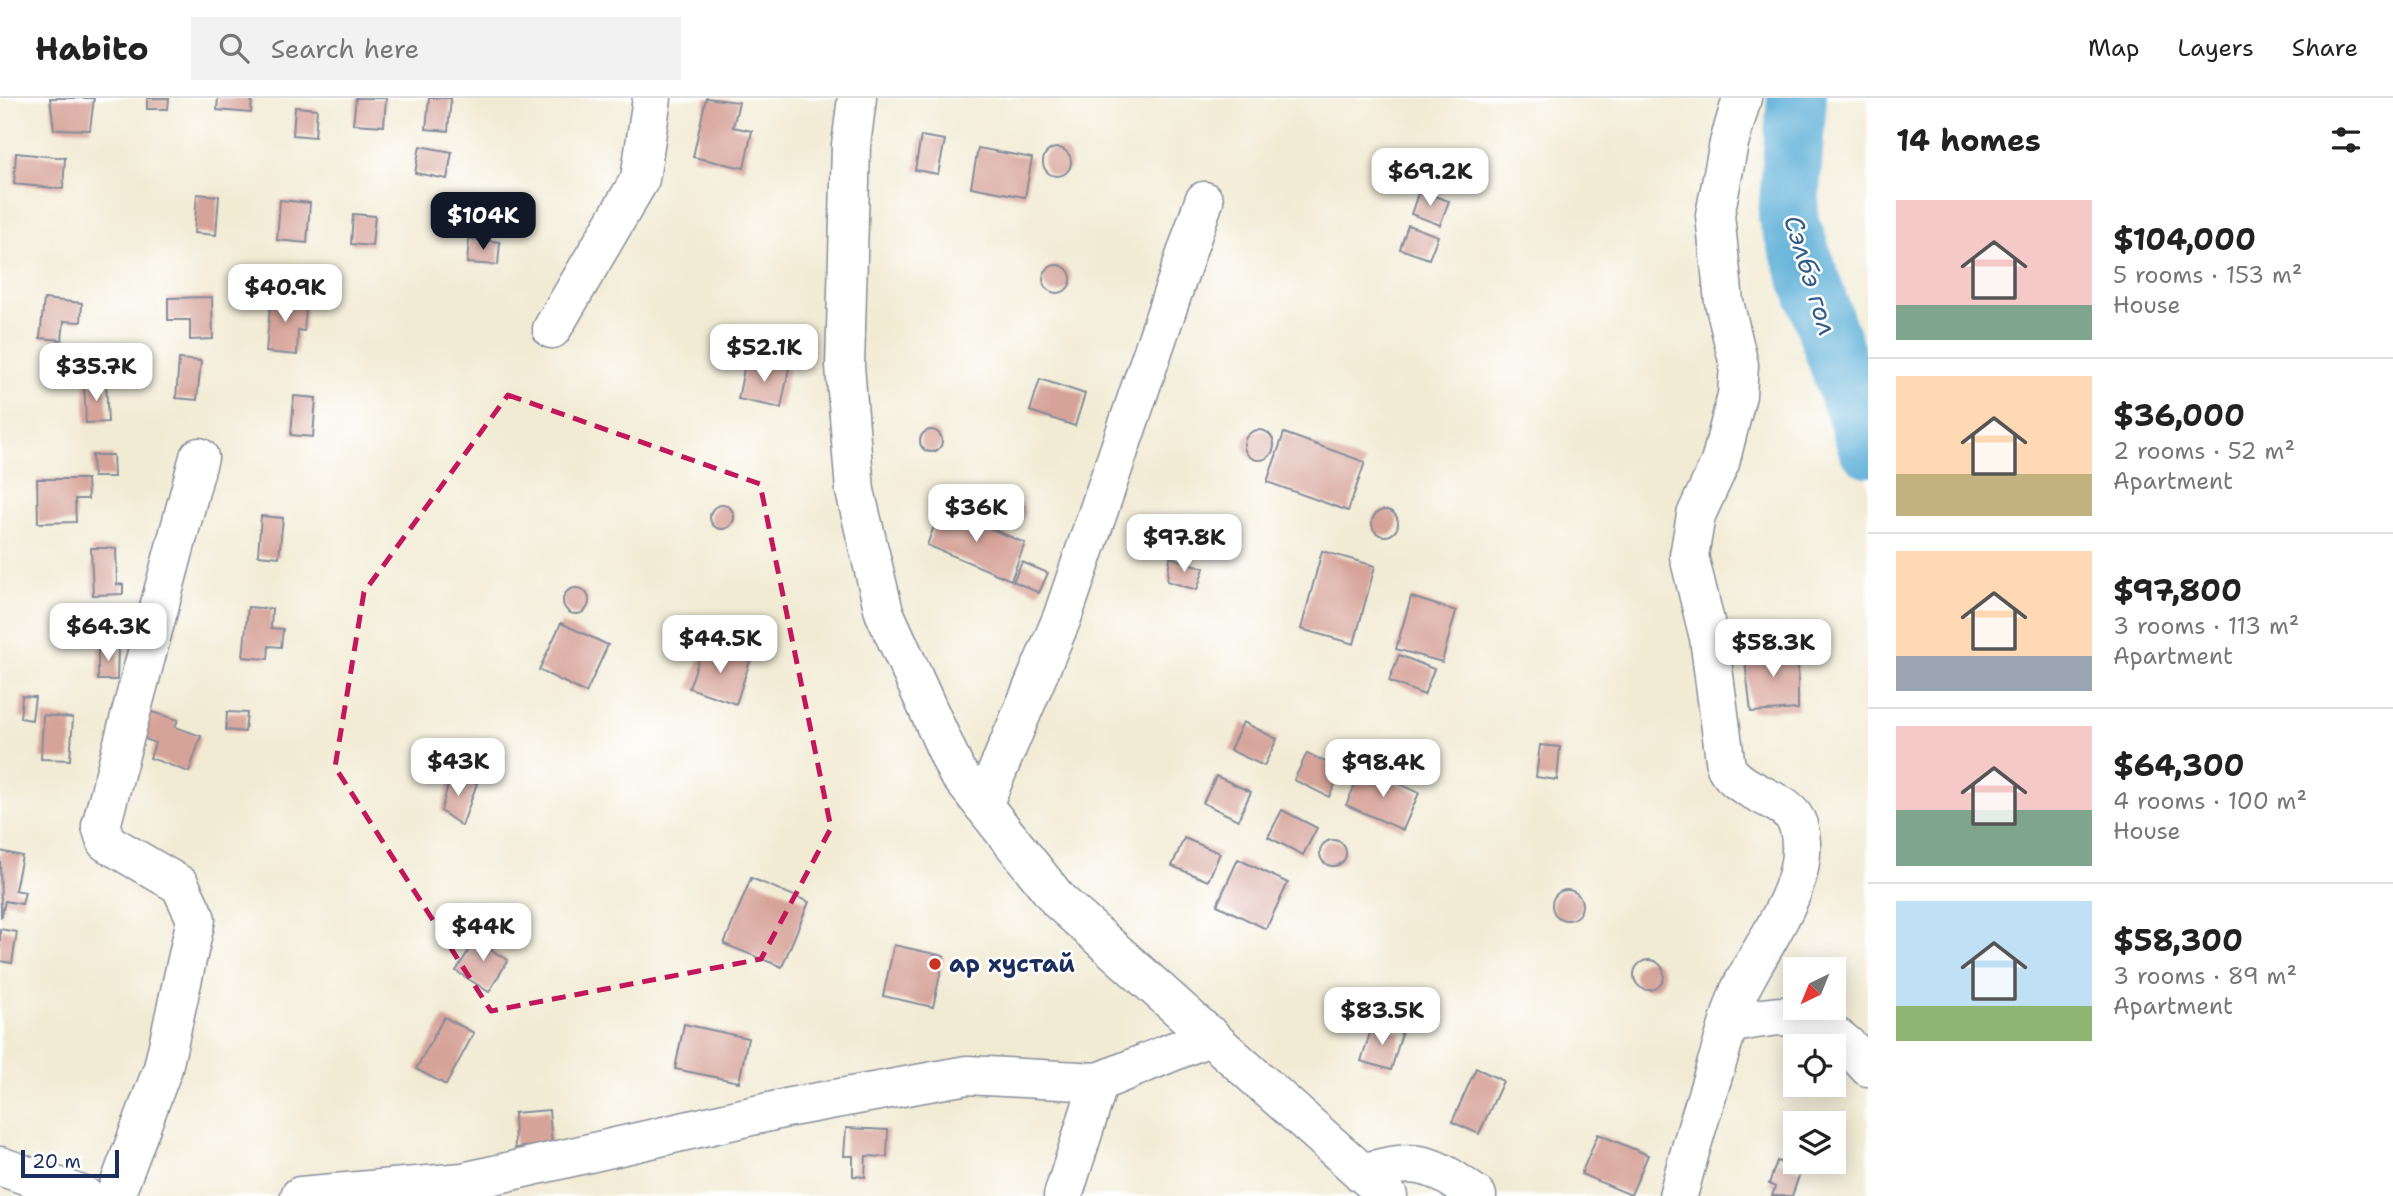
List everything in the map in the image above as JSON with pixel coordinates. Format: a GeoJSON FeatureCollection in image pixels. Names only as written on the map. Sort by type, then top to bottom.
{"type":"FeatureCollection","features":[{"type":"Feature","properties":{"kind":"street"},"geometry":{"type":"LineString","coordinates":[[552,329],[640,179],[652,98]]}},
{"type":"Feature","properties":{"kind":"street"},"geometry":{"type":"LineString","coordinates":[[857,98],[851,145],[845,366],[855,491],[884,612],[956,771],[1059,901],[1375,1185],[1399,1163],[1415,1163],[1442,1171],[1477,1196]]}},
{"type":"Feature","properties":{"kind":"street"},"geometry":{"type":"LineString","coordinates":[[1678,1196],[1739,993],[1784,909],[1797,871],[1801,839],[1798,823],[1790,811],[1737,782],[1726,766],[1709,638],[1689,556],[1696,515],[1720,463],[1737,395],[1739,365],[1724,302],[1715,215],[1729,144],[1742,98]]}},
{"type":"Feature","properties":{"kind":"street"},"geometry":{"type":"LineString","coordinates":[[983,805],[1062,618],[1204,201]]}},
{"type":"Feature","properties":{"kind":"street"},"geometry":{"type":"LineString","coordinates":[[116,1196],[163,1068],[196,919],[180,885],[106,842],[102,826],[199,457]]}},
{"type":"Feature","properties":{"kind":"street"},"geometry":{"type":"LineString","coordinates":[[1729,1024],[1785,1016],[1808,1021],[1841,1041],[1868,1067]]}},
{"type":"Feature","properties":{"kind":"street"},"geometry":{"type":"LineString","coordinates":[[300,1196],[463,1182],[791,1107],[967,1075],[1099,1082],[1211,1036]]}},
{"type":"Feature","properties":{"kind":"street"},"geometry":{"type":"LineString","coordinates":[[1063,1196],[1099,1082]]}},
{"type":"Feature","properties":{"kind":"street"},"geometry":{"type":"LineString","coordinates":[[0,1166],[85,1196]]}},
{"type":"Feature","properties":{"kind":"highlighted area"},"geometry":{"type":"Polygon","coordinates":[[[508,395],[760,484],[831,828],[761,959],[491,1011],[335,767],[364,592],[508,395]]]}},
{"type":"Feature","properties":{"kind":"building"},"geometry":{"type":"Polygon","coordinates":[[[50,98],[94,98],[90,130],[54,129],[50,98]]]}},
{"type":"Feature","properties":{"kind":"building"},"geometry":{"type":"Polygon","coordinates":[[[147,98],[169,98],[168,109],[147,109],[147,98]]]}},
{"type":"Feature","properties":{"kind":"building"},"geometry":{"type":"Polygon","coordinates":[[[218,98],[252,98],[251,113],[217,110],[218,98]]]}},
{"type":"Feature","properties":{"kind":"building"},"geometry":{"type":"Polygon","coordinates":[[[356,98],[386,98],[384,126],[353,124],[356,98]]]}},
{"type":"Feature","properties":{"kind":"building"},"geometry":{"type":"Polygon","coordinates":[[[429,98],[451,98],[448,131],[426,129],[429,98]]]}},
{"type":"Feature","properties":{"kind":"building"},"geometry":{"type":"Polygon","coordinates":[[[706,98],[739,102],[733,127],[752,131],[744,168],[693,157],[706,98]]]}},
{"type":"Feature","properties":{"kind":"building"},"geometry":{"type":"Polygon","coordinates":[[[295,107],[317,109],[315,137],[293,135],[295,107]]]}},
{"type":"Feature","properties":{"kind":"building"},"geometry":{"type":"Polygon","coordinates":[[[921,136],[945,140],[938,174],[915,170],[921,136]]]}},
{"type":"Feature","properties":{"kind":"building"},"geometry":{"type":"Polygon","coordinates":[[[420,146],[452,152],[447,179],[415,173],[420,146]]]}},
{"type":"Feature","properties":{"kind":"building"},"geometry":{"type":"Polygon","coordinates":[[[978,148],[1032,158],[1025,197],[971,187],[978,148]]]}},
{"type":"Feature","properties":{"kind":"building"},"geometry":{"type":"Polygon","coordinates":[[[1057,148],[1067,152],[1071,162],[1067,172],[1057,176],[1047,172],[1043,162],[1047,152],[1057,148]]]}},
{"type":"Feature","properties":{"kind":"building"},"geometry":{"type":"Polygon","coordinates":[[[16,153],[65,158],[63,189],[14,184],[16,153]]]}},
{"type":"Feature","properties":{"kind":"building"},"geometry":{"type":"Polygon","coordinates":[[[1419,191],[1449,201],[1440,225],[1411,214],[1419,191]]]}},
{"type":"Feature","properties":{"kind":"building"},"geometry":{"type":"Polygon","coordinates":[[[197,194],[219,196],[216,235],[194,233],[197,194]]]}},
{"type":"Feature","properties":{"kind":"building"},"geometry":{"type":"Polygon","coordinates":[[[280,200],[310,203],[307,243],[277,240],[280,200]]]}},
{"type":"Feature","properties":{"kind":"building"},"geometry":{"type":"Polygon","coordinates":[[[353,214],[375,216],[372,246],[351,244],[353,214]]]}},
{"type":"Feature","properties":{"kind":"building"},"geometry":{"type":"Polygon","coordinates":[[[1408,225],[1438,236],[1429,259],[1400,249],[1408,225]]]}},
{"type":"Feature","properties":{"kind":"building"},"geometry":{"type":"Polygon","coordinates":[[[469,239],[500,242],[498,265],[467,263],[469,239]]]}},
{"type":"Feature","properties":{"kind":"building"},"geometry":{"type":"Polygon","coordinates":[[[1057,265],[1067,269],[1071,279],[1067,289],[1057,293],[1047,289],[1043,279],[1047,269],[1057,265]]]}},
{"type":"Feature","properties":{"kind":"building"},"geometry":{"type":"Polygon","coordinates":[[[271,296],[307,299],[304,331],[298,330],[297,355],[266,352],[271,296]]]}},
{"type":"Feature","properties":{"kind":"building"},"geometry":{"type":"Polygon","coordinates":[[[212,297],[213,339],[190,340],[190,320],[168,320],[168,298],[212,297]]]}},
{"type":"Feature","properties":{"kind":"building"},"geometry":{"type":"Polygon","coordinates":[[[44,299],[82,303],[81,322],[64,321],[62,340],[40,338],[44,299]]]}},
{"type":"Feature","properties":{"kind":"building"},"geometry":{"type":"Polygon","coordinates":[[[179,359],[201,361],[197,400],[176,398],[179,359]]]}},
{"type":"Feature","properties":{"kind":"building"},"geometry":{"type":"Polygon","coordinates":[[[746,359],[789,368],[781,408],[738,399],[746,359]]]}},
{"type":"Feature","properties":{"kind":"building"},"geometry":{"type":"Polygon","coordinates":[[[1040,379],[1085,394],[1075,426],[1030,411],[1040,379]]]}},
{"type":"Feature","properties":{"kind":"building"},"geometry":{"type":"Polygon","coordinates":[[[106,383],[108,422],[86,423],[84,384],[106,383]]]}},
{"type":"Feature","properties":{"kind":"building"},"geometry":{"type":"Polygon","coordinates":[[[294,396],[316,398],[313,437],[291,435],[294,396]]]}},
{"type":"Feature","properties":{"kind":"building"},"geometry":{"type":"Polygon","coordinates":[[[931,430],[939,433],[942,441],[939,449],[931,452],[923,449],[920,441],[923,433],[931,430]]]}},
{"type":"Feature","properties":{"kind":"building"},"geometry":{"type":"Polygon","coordinates":[[[1259,430],[1269,435],[1274,445],[1269,455],[1259,460],[1249,455],[1244,445],[1249,435],[1259,430]]]}},
{"type":"Feature","properties":{"kind":"building"},"geometry":{"type":"Polygon","coordinates":[[[1284,433],[1365,462],[1348,511],[1267,482],[1284,433]]]}},
{"type":"Feature","properties":{"kind":"building"},"geometry":{"type":"Polygon","coordinates":[[[92,455],[113,455],[114,477],[93,477],[92,455]]]}},
{"type":"Feature","properties":{"kind":"building"},"geometry":{"type":"Polygon","coordinates":[[[37,479],[87,479],[88,499],[75,499],[76,522],[38,523],[37,479]]]}},
{"type":"Feature","properties":{"kind":"building"},"geometry":{"type":"Polygon","coordinates":[[[1012,499],[1021,503],[1025,512],[1021,521],[1012,525],[1003,521],[999,512],[1003,503],[1012,499]]]}},
{"type":"Feature","properties":{"kind":"building"},"geometry":{"type":"Polygon","coordinates":[[[717,505],[727,505],[734,512],[734,522],[727,529],[717,529],[710,522],[710,512],[717,505]]]}},
{"type":"Feature","properties":{"kind":"building"},"geometry":{"type":"Polygon","coordinates":[[[941,508],[1025,543],[1011,580],[927,545],[941,508]]]}},
{"type":"Feature","properties":{"kind":"building"},"geometry":{"type":"Polygon","coordinates":[[[1385,510],[1394,514],[1398,523],[1394,532],[1385,536],[1376,532],[1372,523],[1376,514],[1385,510]]]}},
{"type":"Feature","properties":{"kind":"building"},"geometry":{"type":"Polygon","coordinates":[[[261,516],[283,518],[279,557],[258,555],[261,516]]]}},
{"type":"Feature","properties":{"kind":"building"},"geometry":{"type":"Polygon","coordinates":[[[91,548],[116,548],[117,585],[123,584],[123,594],[93,595],[91,548]]]}},
{"type":"Feature","properties":{"kind":"building"},"geometry":{"type":"Polygon","coordinates":[[[1322,551],[1375,566],[1354,644],[1301,629],[1322,551]]]}},
{"type":"Feature","properties":{"kind":"building"},"geometry":{"type":"Polygon","coordinates":[[[1170,557],[1204,568],[1197,590],[1167,581],[1170,557]]]}},
{"type":"Feature","properties":{"kind":"building"},"geometry":{"type":"Polygon","coordinates":[[[1022,562],[1048,573],[1039,593],[1013,581],[1022,562]]]}},
{"type":"Feature","properties":{"kind":"building"},"geometry":{"type":"Polygon","coordinates":[[[576,588],[585,592],[589,601],[585,610],[576,614],[567,610],[563,601],[567,592],[576,588]]]}},
{"type":"Feature","properties":{"kind":"building"},"geometry":{"type":"Polygon","coordinates":[[[1411,597],[1456,611],[1442,662],[1396,649],[1411,597]]]}},
{"type":"Feature","properties":{"kind":"building"},"geometry":{"type":"Polygon","coordinates":[[[248,607],[272,609],[271,628],[283,629],[281,647],[269,646],[268,659],[243,657],[248,607]]]}},
{"type":"Feature","properties":{"kind":"building"},"geometry":{"type":"Polygon","coordinates":[[[561,623],[608,645],[586,693],[539,670],[561,623]]]}},
{"type":"Feature","properties":{"kind":"building"},"geometry":{"type":"Polygon","coordinates":[[[704,645],[750,661],[736,704],[689,688],[704,645]]]}},
{"type":"Feature","properties":{"kind":"building"},"geometry":{"type":"Polygon","coordinates":[[[98,647],[118,647],[117,680],[98,680],[98,647]]]}},
{"type":"Feature","properties":{"kind":"building"},"geometry":{"type":"Polygon","coordinates":[[[1798,647],[1798,709],[1751,712],[1744,652],[1798,647]]]}},
{"type":"Feature","properties":{"kind":"building"},"geometry":{"type":"Polygon","coordinates":[[[1399,655],[1434,669],[1424,695],[1389,681],[1399,655]]]}},
{"type":"Feature","properties":{"kind":"building"},"geometry":{"type":"Polygon","coordinates":[[[22,696],[35,697],[32,720],[20,718],[22,696]]]}},
{"type":"Feature","properties":{"kind":"building"},"geometry":{"type":"Polygon","coordinates":[[[152,712],[178,720],[175,727],[201,736],[189,772],[150,758],[155,743],[143,738],[152,712]]]}},
{"type":"Feature","properties":{"kind":"building"},"geometry":{"type":"Polygon","coordinates":[[[227,712],[247,713],[245,732],[226,730],[227,712]]]}},
{"type":"Feature","properties":{"kind":"building"},"geometry":{"type":"Polygon","coordinates":[[[43,715],[73,718],[70,760],[41,759],[43,715]]]}},
{"type":"Feature","properties":{"kind":"building"},"geometry":{"type":"Polygon","coordinates":[[[1243,722],[1277,739],[1264,766],[1230,750],[1243,722]]]}},
{"type":"Feature","properties":{"kind":"building"},"geometry":{"type":"Polygon","coordinates":[[[1540,745],[1560,747],[1557,780],[1536,777],[1540,745]]]}},
{"type":"Feature","properties":{"kind":"building"},"geometry":{"type":"Polygon","coordinates":[[[1307,753],[1342,770],[1329,797],[1294,780],[1307,753]]]}},
{"type":"Feature","properties":{"kind":"building"},"geometry":{"type":"Polygon","coordinates":[[[1363,767],[1419,793],[1403,830],[1346,805],[1363,767]]]}},
{"type":"Feature","properties":{"kind":"building"},"geometry":{"type":"Polygon","coordinates":[[[451,774],[477,783],[462,826],[441,811],[451,774]]]}},
{"type":"Feature","properties":{"kind":"building"},"geometry":{"type":"Polygon","coordinates":[[[1216,776],[1251,792],[1238,820],[1203,803],[1216,776]]]}},
{"type":"Feature","properties":{"kind":"building"},"geometry":{"type":"Polygon","coordinates":[[[1282,810],[1317,828],[1303,855],[1268,837],[1282,810]]]}},
{"type":"Feature","properties":{"kind":"building"},"geometry":{"type":"Polygon","coordinates":[[[1184,838],[1220,853],[1208,881],[1172,866],[1184,838]]]}},
{"type":"Feature","properties":{"kind":"building"},"geometry":{"type":"Polygon","coordinates":[[[1333,840],[1343,843],[1346,853],[1343,863],[1333,866],[1323,863],[1320,853],[1323,843],[1333,840]]]}},
{"type":"Feature","properties":{"kind":"building"},"geometry":{"type":"Polygon","coordinates":[[[0,851],[22,856],[15,890],[25,892],[22,904],[5,901],[1,918],[0,851]]]}},
{"type":"Feature","properties":{"kind":"building"},"geometry":{"type":"Polygon","coordinates":[[[1238,859],[1288,883],[1266,929],[1217,905],[1238,859]]]}},
{"type":"Feature","properties":{"kind":"building"},"geometry":{"type":"Polygon","coordinates":[[[751,878],[809,902],[782,967],[724,944],[751,878]]]}},
{"type":"Feature","properties":{"kind":"building"},"geometry":{"type":"Polygon","coordinates":[[[1567,890],[1578,894],[1582,905],[1578,916],[1567,920],[1556,916],[1552,905],[1556,894],[1567,890]]]}},
{"type":"Feature","properties":{"kind":"building"},"geometry":{"type":"Polygon","coordinates":[[[0,929],[17,932],[12,963],[0,961],[0,929]]]}},
{"type":"Feature","properties":{"kind":"building"},"geometry":{"type":"Polygon","coordinates":[[[481,931],[497,941],[491,950],[508,960],[489,992],[456,971],[481,931]]]}},
{"type":"Feature","properties":{"kind":"building"},"geometry":{"type":"Polygon","coordinates":[[[894,945],[944,956],[933,1007],[883,996],[894,945]]]}},
{"type":"Feature","properties":{"kind":"building"},"geometry":{"type":"Polygon","coordinates":[[[1649,960],[1660,964],[1664,975],[1660,986],[1649,990],[1638,986],[1634,975],[1638,964],[1649,960]]]}},
{"type":"Feature","properties":{"kind":"building"},"geometry":{"type":"Polygon","coordinates":[[[444,1017],[474,1033],[446,1085],[416,1069],[444,1017]]]}},
{"type":"Feature","properties":{"kind":"building"},"geometry":{"type":"Polygon","coordinates":[[[684,1024],[748,1038],[739,1082],[675,1069],[684,1024]]]}},
{"type":"Feature","properties":{"kind":"building"},"geometry":{"type":"Polygon","coordinates":[[[1373,1024],[1402,1033],[1391,1070],[1361,1061],[1373,1024]]]}},
{"type":"Feature","properties":{"kind":"building"},"geometry":{"type":"Polygon","coordinates":[[[1476,1068],[1503,1081],[1479,1134],[1452,1122],[1476,1068]]]}},
{"type":"Feature","properties":{"kind":"building"},"geometry":{"type":"Polygon","coordinates":[[[549,1110],[552,1144],[515,1148],[514,1113],[549,1110]]]}},
{"type":"Feature","properties":{"kind":"building"},"geometry":{"type":"Polygon","coordinates":[[[846,1128],[888,1130],[887,1157],[866,1156],[865,1177],[853,1176],[853,1156],[844,1156],[846,1128]]]}},
{"type":"Feature","properties":{"kind":"building"},"geometry":{"type":"Polygon","coordinates":[[[1598,1134],[1648,1155],[1631,1195],[1581,1174],[1598,1134]]]}},
{"type":"Feature","properties":{"kind":"building"},"geometry":{"type":"Polygon","coordinates":[[[1777,1161],[1783,1163],[1783,1174],[1800,1174],[1792,1196],[1772,1196],[1775,1187],[1769,1184],[1777,1161]]]}},
{"type":"Feature","properties":{"kind":"waterway","name":"Сэлбэ гол"},"geometry":{"type":"LineString","coordinates":[[1797,98],[1788,217],[1868,447]]}},
{"type":"Feature","properties":{"kind":"place","name":"ар хустай"},"geometry":{"type":"Point","coordinates":[935,964]}}]}
